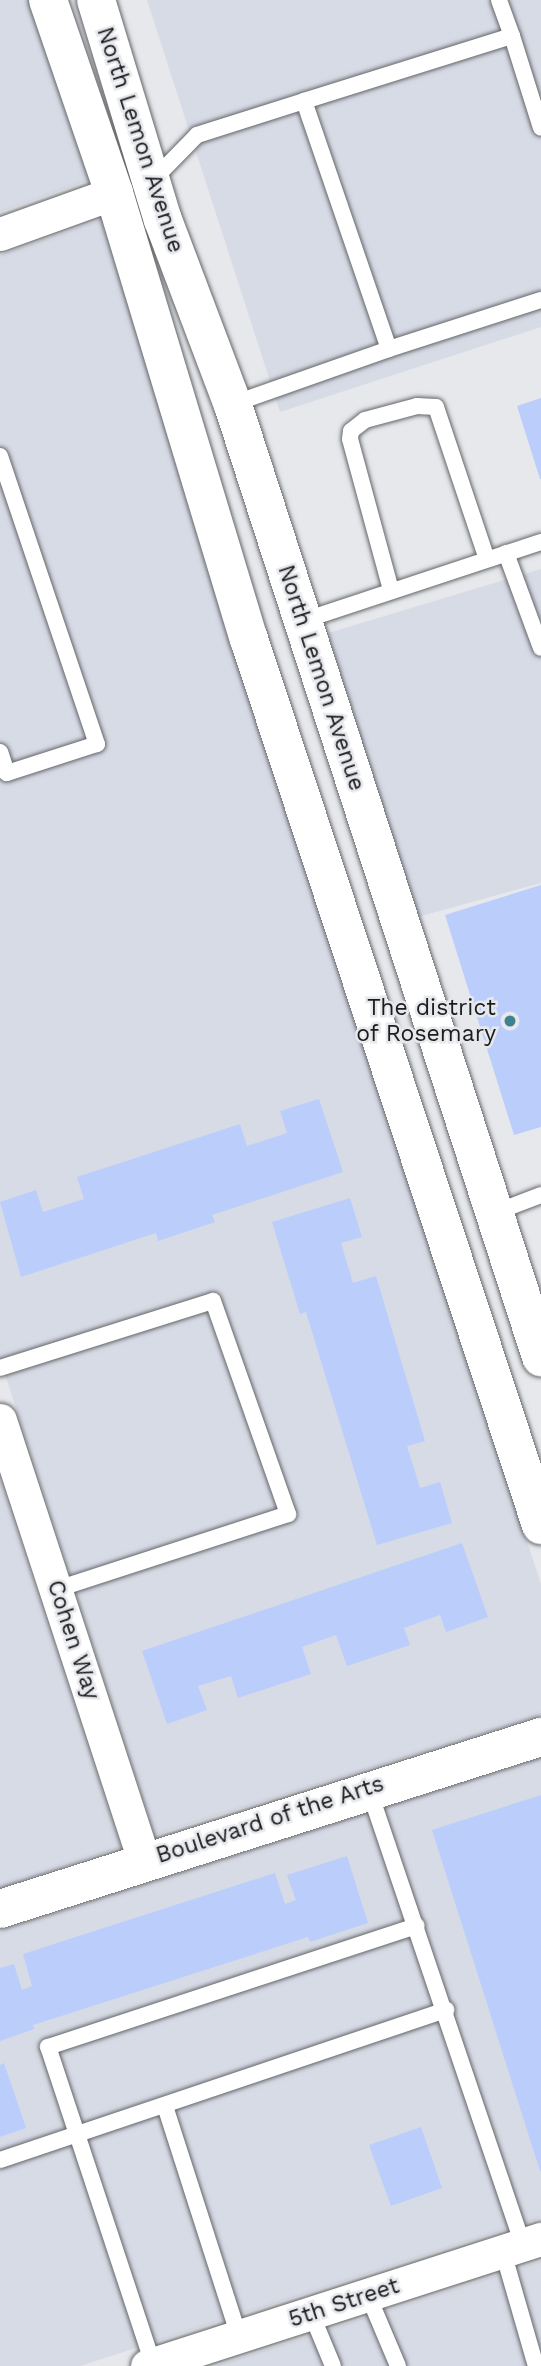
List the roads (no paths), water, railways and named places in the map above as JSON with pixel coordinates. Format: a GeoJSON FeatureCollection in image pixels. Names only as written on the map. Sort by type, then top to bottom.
{"type":"FeatureCollection","features":[{"type":"Feature","properties":{"kind":"street"},"geometry":{"type":"LineString","coordinates":[[48,0],[114,193],[249,639],[541,1525]]}},
{"type":"Feature","properties":{"kind":"street","name":"North Lemon Avenue"},"geometry":{"type":"LineString","coordinates":[[96,0],[152,181],[233,405],[541,1357]]}},
{"type":"Feature","properties":{"kind":"street"},"geometry":{"type":"LineString","coordinates":[[0,234],[114,193]]}},
{"type":"Feature","properties":{"kind":"street","name":"Cohen Way"},"geometry":{"type":"LineString","coordinates":[[0,1420],[144,1861]]}},
{"type":"Feature","properties":{"kind":"street","name":"Boulevard of the Arts"},"geometry":{"type":"LineString","coordinates":[[0,1909],[368,1788],[541,1737]]}},
{"type":"Feature","properties":{"kind":"street","name":"5th Street"},"geometry":{"type":"LineString","coordinates":[[150,2365],[523,2245]]}},
{"type":"Feature","properties":{"kind":"lane"},"geometry":{"type":"LineString","coordinates":[[499,0],[541,128]]}},
{"type":"Feature","properties":{"kind":"lane"},"geometry":{"type":"LineString","coordinates":[[152,181],[197,135],[512,36]]}},
{"type":"Feature","properties":{"kind":"lane"},"geometry":{"type":"LineString","coordinates":[[304,101],[389,349]]}},
{"type":"Feature","properties":{"kind":"lane"},"geometry":{"type":"LineString","coordinates":[[233,405],[389,349],[541,300]]}},
{"type":"Feature","properties":{"kind":"lane"},"geometry":{"type":"LineString","coordinates":[[391,590],[351,439],[351,431],[365,420],[417,405],[436,407],[486,559]]}},
{"type":"Feature","properties":{"kind":"lane"},"geometry":{"type":"LineString","coordinates":[[0,456],[97,744],[7,773],[0,752]]}},
{"type":"Feature","properties":{"kind":"lane"},"geometry":{"type":"LineString","coordinates":[[302,621],[541,542]]}},
{"type":"Feature","properties":{"kind":"lane"},"geometry":{"type":"LineString","coordinates":[[506,553],[541,648]]}},
{"type":"Feature","properties":{"kind":"lane"},"geometry":{"type":"LineString","coordinates":[[494,1213],[541,1195]]}},
{"type":"Feature","properties":{"kind":"lane"},"geometry":{"type":"LineString","coordinates":[[0,1368],[213,1301],[288,1514],[57,1590]]}},
{"type":"Feature","properties":{"kind":"lane"},"geometry":{"type":"LineString","coordinates":[[368,1788],[447,2010],[523,2245],[536,2366]]}},
{"type":"Feature","properties":{"kind":"lane"},"geometry":{"type":"LineString","coordinates":[[150,2365],[48,2047],[417,1926]]}},
{"type":"Feature","properties":{"kind":"lane"},"geometry":{"type":"LineString","coordinates":[[0,2160],[447,2010]]}},
{"type":"Feature","properties":{"kind":"lane"},"geometry":{"type":"LineString","coordinates":[[164,2106],[239,2336]]}},
{"type":"Feature","properties":{"kind":"lane"},"geometry":{"type":"LineString","coordinates":[[368,2295],[398,2366]]}},
{"type":"Feature","properties":{"kind":"lane"},"geometry":{"type":"LineString","coordinates":[[311,2314],[333,2366]]}},
{"type":"Feature","properties":{"kind":"place","name":"The district of Rosemary"},"geometry":{"type":"Point","coordinates":[510,1021]}}]}
